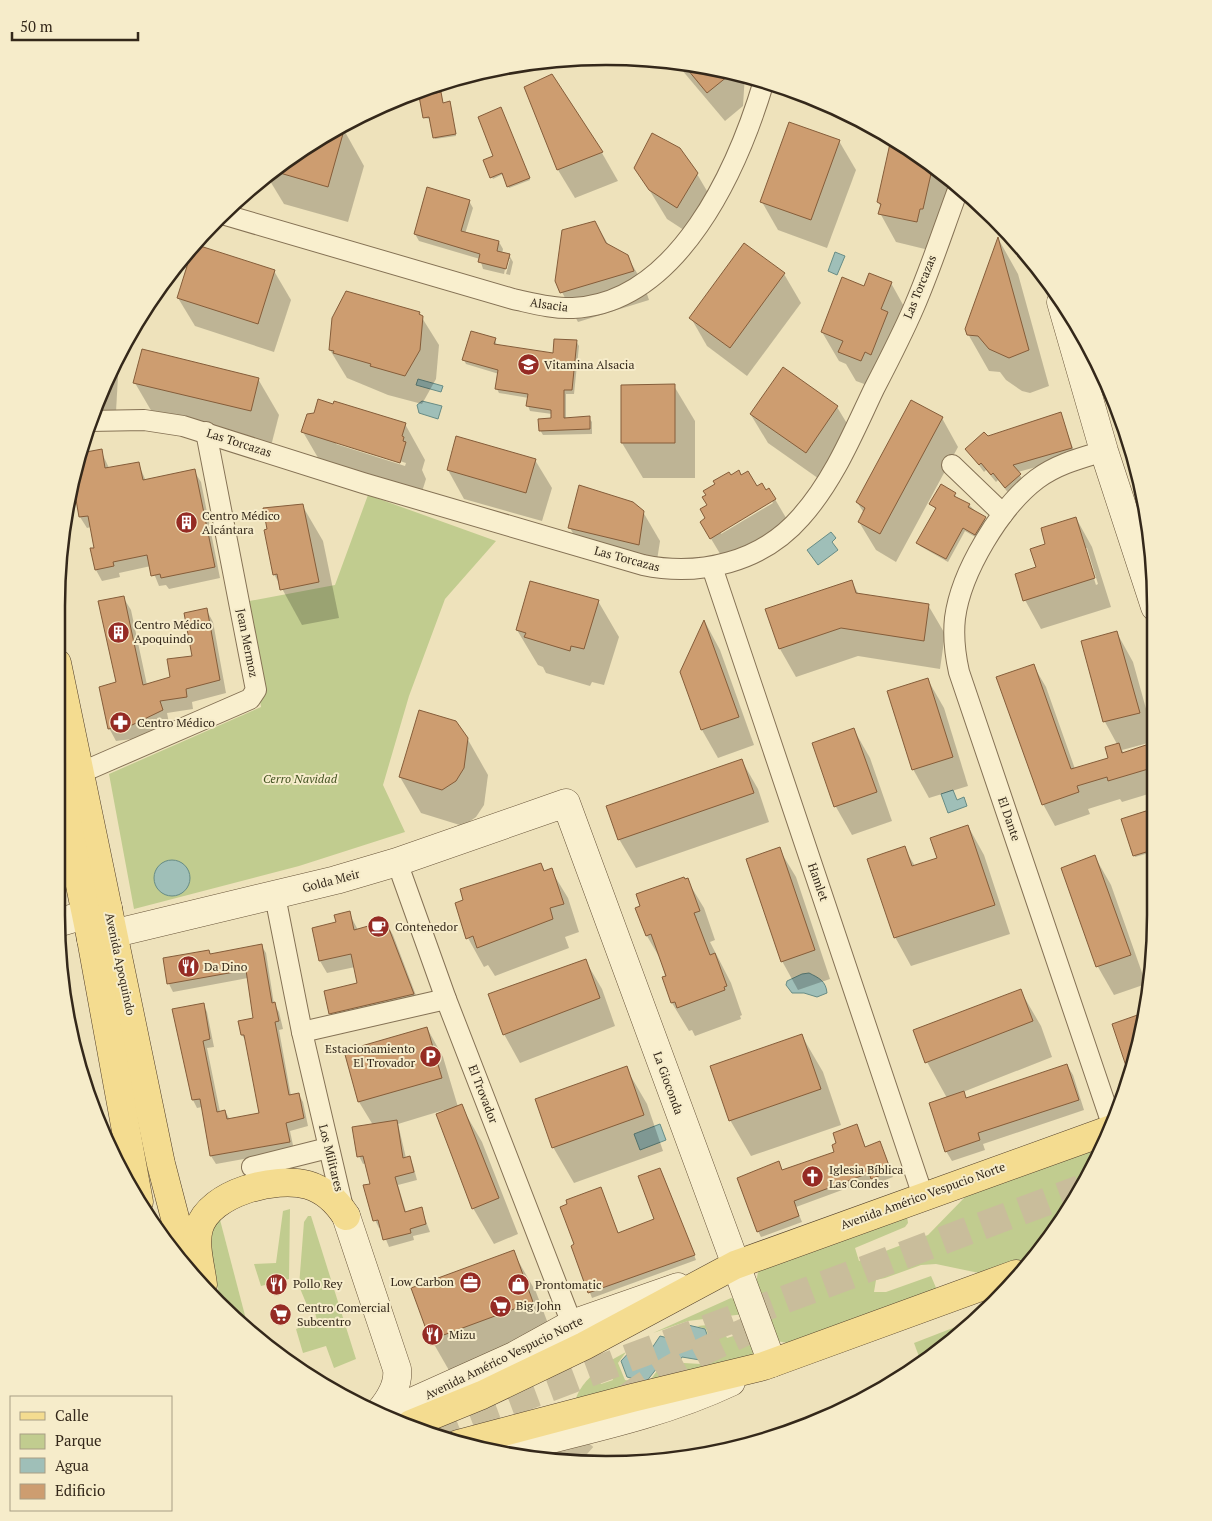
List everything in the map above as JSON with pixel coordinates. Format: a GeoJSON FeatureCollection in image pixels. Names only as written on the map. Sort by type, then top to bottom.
{"type":"FeatureCollection","features":[{"type":"Feature","properties":{"kind":"main road","name":"Avenida Apoquindo"},"geometry":{"type":"LineString","coordinates":[[65,743],[68,773],[100,924],[184,1253]]}},
{"type":"Feature","properties":{"kind":"main road","name":"Avenida Apoquindo"},"geometry":{"type":"LineString","coordinates":[[100,924],[133,1178]]}},
{"type":"Feature","properties":{"kind":"main road","name":"Avenida Américo Vespucio Norte"},"geometry":{"type":"LineString","coordinates":[[417,1422],[482,1395],[584,1346],[736,1265],[1101,1132]]}},
{"type":"Feature","properties":{"kind":"main road"},"geometry":{"type":"LineString","coordinates":[[201,1274],[198,1240],[199,1228],[210,1210],[230,1195],[272,1184],[297,1183],[308,1185],[326,1194],[346,1216]]}},
{"type":"Feature","properties":{"kind":"main road"},"geometry":{"type":"LineString","coordinates":[[474,1440],[768,1364],[1009,1277]]}},
{"type":"Feature","properties":{"kind":"street","name":"Alsacia"},"geometry":{"type":"LineString","coordinates":[[230,216],[513,299],[559,308],[591,305],[611,299],[644,282],[662,270],[678,253],[703,219],[737,156],[750,126],[762,88]]}},
{"type":"Feature","properties":{"kind":"street","name":"Las Torcazas"},"geometry":{"type":"LineString","coordinates":[[98,421],[144,420],[206,432],[363,482],[643,565],[677,570],[712,568],[754,553],[774,541],[801,518],[822,489],[845,451],[914,307],[956,193]]}},
{"type":"Feature","properties":{"kind":"street"},"geometry":{"type":"LineString","coordinates":[[1067,323],[1104,451],[1146,580]]}},
{"type":"Feature","properties":{"kind":"street","name":"Jean Mermoz"},"geometry":{"type":"LineString","coordinates":[[68,773],[250,699],[256,690],[206,432]]}},
{"type":"Feature","properties":{"kind":"street","name":"El Dante"},"geometry":{"type":"LineString","coordinates":[[1104,451],[1064,464],[1038,478],[1019,494],[1003,514],[979,553],[963,588],[955,617],[956,658],[1108,1116]]}},
{"type":"Feature","properties":{"kind":"street"},"geometry":{"type":"LineString","coordinates":[[952,466],[1003,514]]}},
{"type":"Feature","properties":{"kind":"street","name":"Hamlet"},"geometry":{"type":"LineString","coordinates":[[712,568],[923,1196]]}},
{"type":"Feature","properties":{"kind":"street","name":"Golda Meir"},"geometry":{"type":"LineString","coordinates":[[65,923],[100,924],[275,896],[397,862],[566,803]]}},
{"type":"Feature","properties":{"kind":"street","name":"La Gioconda"},"geometry":{"type":"LineString","coordinates":[[566,803],[736,1265],[768,1364]]}},
{"type":"Feature","properties":{"kind":"street","name":"El Trovador"},"geometry":{"type":"LineString","coordinates":[[397,862],[446,999],[572,1324]]}},
{"type":"Feature","properties":{"kind":"street","name":"Los Militares"},"geometry":{"type":"LineString","coordinates":[[275,896],[302,1032],[328,1148],[346,1216],[397,1369],[396,1384],[383,1407]]}},
{"type":"Feature","properties":{"kind":"street"},"geometry":{"type":"LineString","coordinates":[[302,1032],[446,999]]}},
{"type":"Feature","properties":{"kind":"street"},"geometry":{"type":"LineString","coordinates":[[252,1167],[328,1148]]}},
{"type":"Feature","properties":{"kind":"street","name":"Avenida Américo Vespucio Norte"},"geometry":{"type":"LineString","coordinates":[[392,1411],[514,1356],[572,1324],[736,1265]]}},
{"type":"Feature","properties":{"kind":"street"},"geometry":{"type":"LineString","coordinates":[[515,1448],[611,1425],[686,1401],[768,1364]]}},
{"type":"Feature","properties":{"kind":"street"},"geometry":{"type":"LineString","coordinates":[[548,1452],[574,1444],[611,1425]]}},
{"type":"Feature","properties":{"kind":"green space","name":"Cerro Navidad"},"geometry":{"type":"Polygon","coordinates":[[[368,495],[496,541],[445,599],[409,696],[383,785],[405,832],[299,866],[134,909],[109,774],[261,707],[244,602],[335,585],[368,495]]]}},
{"type":"Feature","properties":{"kind":"green space"},"geometry":{"type":"Polygon","coordinates":[[[1093,1149],[1075,1186],[1056,1216],[1023,1259],[979,1273],[936,1264],[921,1265],[876,1280],[874,1292],[886,1292],[931,1276],[937,1290],[787,1343],[777,1341],[756,1283],[758,1272],[764,1267],[907,1216],[908,1223],[905,1227],[855,1248],[859,1261],[928,1235],[966,1196],[1093,1149]]]}},
{"type":"Feature","properties":{"kind":"green space"},"geometry":{"type":"Polygon","coordinates":[[[290,1209],[289,1279],[261,1286],[254,1264],[276,1263],[283,1211],[290,1209]]]}},
{"type":"Feature","properties":{"kind":"green space"},"geometry":{"type":"Polygon","coordinates":[[[219,1216],[246,1319],[220,1294],[207,1252],[208,1241],[219,1216]]]}},
{"type":"Feature","properties":{"kind":"green space"},"geometry":{"type":"Polygon","coordinates":[[[308,1216],[311,1216],[356,1359],[334,1368],[326,1346],[303,1353],[296,1329],[317,1320],[314,1309],[309,1310],[299,1286],[304,1222],[308,1216]]]}},
{"type":"Feature","properties":{"kind":"green space"},"geometry":{"type":"Polygon","coordinates":[[[731,1298],[735,1299],[744,1314],[688,1321],[653,1333],[731,1298]]]}},
{"type":"Feature","properties":{"kind":"green space"},"geometry":{"type":"Polygon","coordinates":[[[732,1322],[746,1322],[758,1355],[754,1361],[576,1406],[579,1392],[588,1379],[595,1373],[601,1384],[613,1380],[606,1363],[626,1352],[618,1363],[625,1380],[647,1384],[657,1371],[673,1374],[684,1363],[701,1364],[713,1347],[706,1329],[697,1326],[720,1324],[727,1338],[736,1335],[732,1322]]]}},
{"type":"Feature","properties":{"kind":"green space"},"geometry":{"type":"Polygon","coordinates":[[[958,1326],[919,1356],[914,1343],[958,1326]]]}},
{"type":"Feature","properties":{"kind":"water"},"geometry":{"type":"Polygon","coordinates":[[[835,252],[845,256],[837,275],[828,271],[835,252]]]}},
{"type":"Feature","properties":{"kind":"water"},"geometry":{"type":"Polygon","coordinates":[[[418,379],[443,386],[441,392],[416,385],[418,379]]]}},
{"type":"Feature","properties":{"kind":"water"},"geometry":{"type":"Polygon","coordinates":[[[422,401],[442,406],[438,419],[419,413],[417,405],[422,401]]]}},
{"type":"Feature","properties":{"kind":"water"},"geometry":{"type":"Polygon","coordinates":[[[831,532],[836,538],[832,542],[838,550],[818,565],[807,550],[831,532]]]}},
{"type":"Feature","properties":{"kind":"water"},"geometry":{"type":"Polygon","coordinates":[[[953,790],[957,800],[964,797],[967,806],[948,813],[941,794],[953,790]]]}},
{"type":"Feature","properties":{"kind":"water"},"geometry":{"type":"Polygon","coordinates":[[[172,860],[184,866],[190,878],[184,890],[172,896],[160,890],[154,878],[160,866],[172,860]]]}},
{"type":"Feature","properties":{"kind":"water"},"geometry":{"type":"Polygon","coordinates":[[[809,973],[824,983],[827,993],[817,997],[804,993],[792,993],[786,985],[787,981],[809,973]]]}},
{"type":"Feature","properties":{"kind":"water"},"geometry":{"type":"Polygon","coordinates":[[[660,1124],[666,1140],[640,1150],[634,1134],[660,1124]]]}},
{"type":"Feature","properties":{"kind":"water"},"geometry":{"type":"Polygon","coordinates":[[[688,1325],[705,1329],[711,1345],[700,1360],[682,1357],[672,1371],[657,1368],[646,1382],[627,1377],[621,1361],[634,1347],[650,1351],[660,1336],[676,1340],[688,1325]]]}},
{"type":"Feature","properties":{"kind":"building"},"geometry":{"type":"Polygon","coordinates":[[[689,72],[725,78],[707,93],[689,72]]]}},
{"type":"Feature","properties":{"kind":"building"},"geometry":{"type":"Polygon","coordinates":[[[552,74],[603,152],[557,170],[524,87],[552,74]]]}},
{"type":"Feature","properties":{"kind":"building"},"geometry":{"type":"Polygon","coordinates":[[[441,92],[443,103],[450,101],[456,134],[433,138],[429,117],[423,118],[419,99],[441,92]]]}},
{"type":"Feature","properties":{"kind":"building"},"geometry":{"type":"Polygon","coordinates":[[[501,107],[530,178],[507,187],[502,173],[490,178],[483,160],[493,156],[478,117],[501,107]]]}},
{"type":"Feature","properties":{"kind":"building"},"geometry":{"type":"Polygon","coordinates":[[[789,122],[840,140],[811,220],[760,202],[789,122]]]}},
{"type":"Feature","properties":{"kind":"building"},"geometry":{"type":"Polygon","coordinates":[[[343,133],[328,187],[282,174],[305,156],[343,133]]]}},
{"type":"Feature","properties":{"kind":"building"},"geometry":{"type":"Polygon","coordinates":[[[652,133],[680,148],[698,173],[677,208],[649,190],[634,168],[652,133]]]}},
{"type":"Feature","properties":{"kind":"building"},"geometry":{"type":"Polygon","coordinates":[[[890,145],[931,174],[923,209],[920,209],[917,222],[878,214],[881,204],[877,202],[890,145]]]}},
{"type":"Feature","properties":{"kind":"building"},"geometry":{"type":"Polygon","coordinates":[[[427,187],[470,200],[461,231],[499,241],[497,251],[510,254],[506,269],[478,262],[480,254],[414,234],[427,187]]]}},
{"type":"Feature","properties":{"kind":"building"},"geometry":{"type":"Polygon","coordinates":[[[595,221],[606,243],[628,255],[634,271],[560,293],[555,281],[562,230],[595,221]]]}},
{"type":"Feature","properties":{"kind":"building"},"geometry":{"type":"Polygon","coordinates":[[[998,237],[1029,350],[1009,358],[989,349],[978,336],[967,335],[965,329],[998,237]]]}},
{"type":"Feature","properties":{"kind":"building"},"geometry":{"type":"Polygon","coordinates":[[[744,243],[785,273],[730,348],[689,318],[744,243]]]}},
{"type":"Feature","properties":{"kind":"building"},"geometry":{"type":"Polygon","coordinates":[[[201,246],[275,270],[258,324],[177,298],[188,263],[201,246]]]}},
{"type":"Feature","properties":{"kind":"building"},"geometry":{"type":"Polygon","coordinates":[[[869,273],[892,282],[881,309],[888,312],[871,355],[865,352],[861,361],[838,352],[843,341],[821,332],[842,277],[864,286],[869,273]]]}},
{"type":"Feature","properties":{"kind":"building"},"geometry":{"type":"Polygon","coordinates":[[[346,291],[420,312],[419,314],[423,316],[420,350],[405,376],[370,366],[371,364],[333,353],[334,351],[329,350],[332,318],[346,291]]]}},
{"type":"Feature","properties":{"kind":"building"},"geometry":{"type":"Polygon","coordinates":[[[471,331],[496,338],[494,344],[553,353],[554,339],[577,340],[572,390],[564,390],[564,418],[590,416],[590,429],[539,431],[538,419],[551,418],[551,410],[526,406],[528,394],[495,389],[498,370],[462,360],[471,331]]]}},
{"type":"Feature","properties":{"kind":"building"},"geometry":{"type":"Polygon","coordinates":[[[142,349],[259,378],[251,411],[133,383],[142,349]]]}},
{"type":"Feature","properties":{"kind":"building"},"geometry":{"type":"Polygon","coordinates":[[[783,367],[838,406],[806,453],[750,414],[783,367]]]}},
{"type":"Feature","properties":{"kind":"building"},"geometry":{"type":"Polygon","coordinates":[[[675,384],[675,443],[621,443],[621,385],[675,384]]]}},
{"type":"Feature","properties":{"kind":"building"},"geometry":{"type":"Polygon","coordinates":[[[318,399],[333,404],[334,401],[406,423],[402,436],[404,437],[403,441],[406,442],[400,463],[301,432],[307,414],[314,413],[318,399]]]}},
{"type":"Feature","properties":{"kind":"building"},"geometry":{"type":"Polygon","coordinates":[[[911,400],[943,417],[880,534],[858,522],[865,508],[856,502],[911,400]]]}},
{"type":"Feature","properties":{"kind":"building"},"geometry":{"type":"Polygon","coordinates":[[[1061,412],[1072,448],[1013,465],[1021,474],[1005,488],[993,473],[991,475],[981,463],[979,465],[965,449],[984,432],[988,436],[1061,412]]]}},
{"type":"Feature","properties":{"kind":"building"},"geometry":{"type":"Polygon","coordinates":[[[456,436],[536,459],[526,493],[447,470],[456,436]]]}},
{"type":"Feature","properties":{"kind":"building"},"geometry":{"type":"Polygon","coordinates":[[[102,449],[105,468],[139,462],[143,480],[195,469],[215,567],[161,578],[160,574],[151,576],[147,555],[113,562],[114,566],[95,570],[90,548],[94,548],[88,516],[79,517],[76,497],[88,452],[102,449]]]}},
{"type":"Feature","properties":{"kind":"building"},"geometry":{"type":"Polygon","coordinates":[[[739,470],[741,475],[748,471],[757,486],[762,483],[766,490],[769,488],[776,499],[710,539],[700,522],[705,518],[700,509],[707,505],[702,497],[706,495],[703,491],[715,484],[713,481],[729,472],[731,475],[739,470]]]}},
{"type":"Feature","properties":{"kind":"building"},"geometry":{"type":"Polygon","coordinates":[[[941,484],[956,493],[954,496],[970,504],[968,507],[986,517],[975,535],[963,528],[946,559],[916,543],[936,508],[929,504],[941,484]]]}},
{"type":"Feature","properties":{"kind":"building"},"geometry":{"type":"Polygon","coordinates":[[[579,485],[633,502],[644,511],[639,545],[568,528],[579,485]]]}},
{"type":"Feature","properties":{"kind":"building"},"geometry":{"type":"Polygon","coordinates":[[[303,504],[319,582],[280,590],[277,574],[273,575],[264,530],[267,529],[263,508],[303,504]]]}},
{"type":"Feature","properties":{"kind":"building"},"geometry":{"type":"Polygon","coordinates":[[[1076,517],[1095,578],[1023,601],[1015,574],[1036,567],[1030,549],[1045,544],[1041,528],[1076,517]]]}},
{"type":"Feature","properties":{"kind":"building"},"geometry":{"type":"Polygon","coordinates":[[[852,580],[856,593],[929,604],[924,641],[841,628],[779,649],[765,609],[852,580]]]}},
{"type":"Feature","properties":{"kind":"building"},"geometry":{"type":"Polygon","coordinates":[[[530,581],[599,600],[584,649],[571,646],[570,651],[524,637],[526,633],[516,630],[530,581]]]}},
{"type":"Feature","properties":{"kind":"building"},"geometry":{"type":"Polygon","coordinates":[[[124,596],[143,685],[170,677],[167,659],[192,656],[184,613],[207,608],[220,680],[186,689],[187,697],[160,701],[163,710],[132,725],[108,729],[99,687],[116,682],[98,601],[124,596]]]}},
{"type":"Feature","properties":{"kind":"building"},"geometry":{"type":"Polygon","coordinates":[[[704,620],[739,717],[701,730],[680,672],[704,620]]]}},
{"type":"Feature","properties":{"kind":"building"},"geometry":{"type":"Polygon","coordinates":[[[1117,631],[1140,713],[1103,722],[1081,641],[1117,631]]]}},
{"type":"Feature","properties":{"kind":"building"},"geometry":{"type":"Polygon","coordinates":[[[1034,664],[1071,769],[1108,758],[1105,747],[1119,743],[1122,753],[1147,745],[1147,769],[1108,781],[1107,777],[1077,786],[1079,792],[1042,805],[996,677],[1034,664]]]}},
{"type":"Feature","properties":{"kind":"building"},"geometry":{"type":"Polygon","coordinates":[[[928,678],[953,757],[912,770],[887,691],[928,678]]]}},
{"type":"Feature","properties":{"kind":"building"},"geometry":{"type":"Polygon","coordinates":[[[419,710],[456,721],[468,738],[464,768],[456,781],[442,790],[399,777],[419,710]]]}},
{"type":"Feature","properties":{"kind":"building"},"geometry":{"type":"Polygon","coordinates":[[[854,728],[877,792],[834,807],[812,743],[854,728]]]}},
{"type":"Feature","properties":{"kind":"building"},"geometry":{"type":"Polygon","coordinates":[[[742,759],[754,793],[618,840],[606,806],[742,759]]]}},
{"type":"Feature","properties":{"kind":"building"},"geometry":{"type":"Polygon","coordinates":[[[1147,811],[1147,852],[1133,856],[1121,819],[1147,811]]]}},
{"type":"Feature","properties":{"kind":"building"},"geometry":{"type":"Polygon","coordinates":[[[968,825],[995,905],[894,938],[867,859],[905,846],[912,866],[937,858],[930,838],[968,825]]]}},
{"type":"Feature","properties":{"kind":"building"},"geometry":{"type":"Polygon","coordinates":[[[780,847],[815,950],[781,962],[746,859],[780,847]]]}},
{"type":"Feature","properties":{"kind":"building"},"geometry":{"type":"Polygon","coordinates":[[[1095,855],[1131,955],[1096,967],[1061,868],[1095,855]]]}},
{"type":"Feature","properties":{"kind":"building"},"geometry":{"type":"Polygon","coordinates":[[[541,863],[544,871],[552,868],[564,904],[550,908],[553,919],[477,948],[473,936],[466,939],[455,903],[463,900],[460,889],[541,863]]]}},
{"type":"Feature","properties":{"kind":"building"},"geometry":{"type":"Polygon","coordinates":[[[684,877],[685,879],[688,878],[700,911],[694,913],[710,955],[715,953],[727,986],[724,987],[725,990],[677,1008],[675,1002],[671,1003],[662,977],[666,976],[651,934],[646,936],[635,908],[640,906],[636,894],[684,877]]]}},
{"type":"Feature","properties":{"kind":"building"},"geometry":{"type":"Polygon","coordinates":[[[350,911],[354,930],[386,921],[414,994],[329,1014],[324,991],[357,983],[351,954],[319,961],[312,928],[336,922],[334,915],[350,911]]]}},
{"type":"Feature","properties":{"kind":"building"},"geometry":{"type":"Polygon","coordinates":[[[262,944],[272,1003],[275,1002],[279,1021],[275,1022],[289,1095],[299,1093],[304,1118],[286,1123],[290,1142],[210,1156],[200,1099],[192,1100],[172,1009],[204,1003],[210,1039],[203,1041],[217,1112],[225,1110],[227,1119],[259,1113],[244,1035],[241,1035],[238,1021],[253,1018],[246,970],[167,984],[163,958],[209,950],[210,954],[262,944]]]}},
{"type":"Feature","properties":{"kind":"building"},"geometry":{"type":"Polygon","coordinates":[[[586,959],[600,998],[503,1035],[488,994],[586,959]]]}},
{"type":"Feature","properties":{"kind":"building"},"geometry":{"type":"Polygon","coordinates":[[[1021,989],[1033,1021],[925,1063],[913,1030],[1021,989]]]}},
{"type":"Feature","properties":{"kind":"building"},"geometry":{"type":"Polygon","coordinates":[[[1138,1015],[1126,1065],[1112,1024],[1138,1015]]]}},
{"type":"Feature","properties":{"kind":"building"},"geometry":{"type":"Polygon","coordinates":[[[427,1027],[442,1078],[358,1102],[344,1051],[427,1027]]]}},
{"type":"Feature","properties":{"kind":"building"},"geometry":{"type":"Polygon","coordinates":[[[802,1034],[821,1089],[729,1121],[710,1066],[802,1034]]]}},
{"type":"Feature","properties":{"kind":"building"},"geometry":{"type":"Polygon","coordinates":[[[1067,1064],[1079,1100],[978,1133],[980,1140],[945,1152],[929,1103],[964,1091],[966,1098],[1067,1064]]]}},
{"type":"Feature","properties":{"kind":"building"},"geometry":{"type":"Polygon","coordinates":[[[627,1066],[644,1115],[552,1148],[535,1099],[627,1066]]]}},
{"type":"Feature","properties":{"kind":"building"},"geometry":{"type":"Polygon","coordinates":[[[462,1104],[499,1198],[472,1209],[436,1114],[462,1104]]]}},
{"type":"Feature","properties":{"kind":"building"},"geometry":{"type":"Polygon","coordinates":[[[397,1120],[403,1158],[410,1156],[414,1172],[395,1177],[405,1212],[422,1207],[426,1224],[410,1229],[411,1233],[383,1240],[378,1220],[373,1221],[363,1185],[370,1184],[363,1156],[357,1157],[352,1127],[397,1120]]]}},
{"type":"Feature","properties":{"kind":"building"},"geometry":{"type":"Polygon","coordinates":[[[857,1124],[865,1147],[880,1141],[891,1171],[871,1179],[869,1173],[794,1201],[799,1216],[757,1232],[737,1178],[779,1161],[782,1170],[834,1152],[832,1145],[836,1143],[833,1133],[857,1124]]]}},
{"type":"Feature","properties":{"kind":"building"},"geometry":{"type":"Polygon","coordinates":[[[660,1168],[695,1255],[588,1293],[571,1246],[574,1244],[560,1207],[567,1204],[566,1200],[601,1187],[618,1233],[654,1219],[638,1176],[660,1168]]]}},
{"type":"Feature","properties":{"kind":"building"},"geometry":{"type":"Polygon","coordinates":[[[514,1250],[533,1302],[430,1340],[411,1288],[514,1250]]]}},
{"type":"Feature","properties":{"kind":"tunnel"},"geometry":{"type":"LineString","coordinates":[[439,1429],[1071,1192]]}},
{"type":"Feature","properties":{"kind":"tunnel"},"geometry":{"type":"LineString","coordinates":[[569,1455],[604,1416],[650,1382],[675,1366],[754,1328]]}},
{"type":"Feature","properties":{"kind":"place","name":"Vitamina Alsacia"},"geometry":{"type":"Point","coordinates":[528,365]}},
{"type":"Feature","properties":{"kind":"place","name":"Centro Médico Alcántara"},"geometry":{"type":"Point","coordinates":[186,523]}},
{"type":"Feature","properties":{"kind":"place","name":"Centro Médico Apoquindo"},"geometry":{"type":"Point","coordinates":[118,632]}},
{"type":"Feature","properties":{"kind":"place","name":"Centro Médico"},"geometry":{"type":"Point","coordinates":[121,723]}},
{"type":"Feature","properties":{"kind":"place","name":"Contenedor"},"geometry":{"type":"Point","coordinates":[379,927]}},
{"type":"Feature","properties":{"kind":"place","name":"Da Dino"},"geometry":{"type":"Point","coordinates":[188,967]}},
{"type":"Feature","properties":{"kind":"place","name":"Estacionamiento El Trovador"},"geometry":{"type":"Point","coordinates":[431,1056]}},
{"type":"Feature","properties":{"kind":"place","name":"Iglesia Bíblica Las Condes"},"geometry":{"type":"Point","coordinates":[813,1177]}},
{"type":"Feature","properties":{"kind":"place","name":"Low Carbon"},"geometry":{"type":"Point","coordinates":[470,1282]}},
{"type":"Feature","properties":{"kind":"place","name":"Pollo Rey"},"geometry":{"type":"Point","coordinates":[277,1284]}},
{"type":"Feature","properties":{"kind":"place","name":"Prontomatic"},"geometry":{"type":"Point","coordinates":[519,1285]}},
{"type":"Feature","properties":{"kind":"place","name":"Big John"},"geometry":{"type":"Point","coordinates":[500,1306]}},
{"type":"Feature","properties":{"kind":"place","name":"Centro Comercial Subcentro"},"geometry":{"type":"Point","coordinates":[281,1315]}},
{"type":"Feature","properties":{"kind":"place","name":"Mizu"},"geometry":{"type":"Point","coordinates":[433,1335]}}]}
